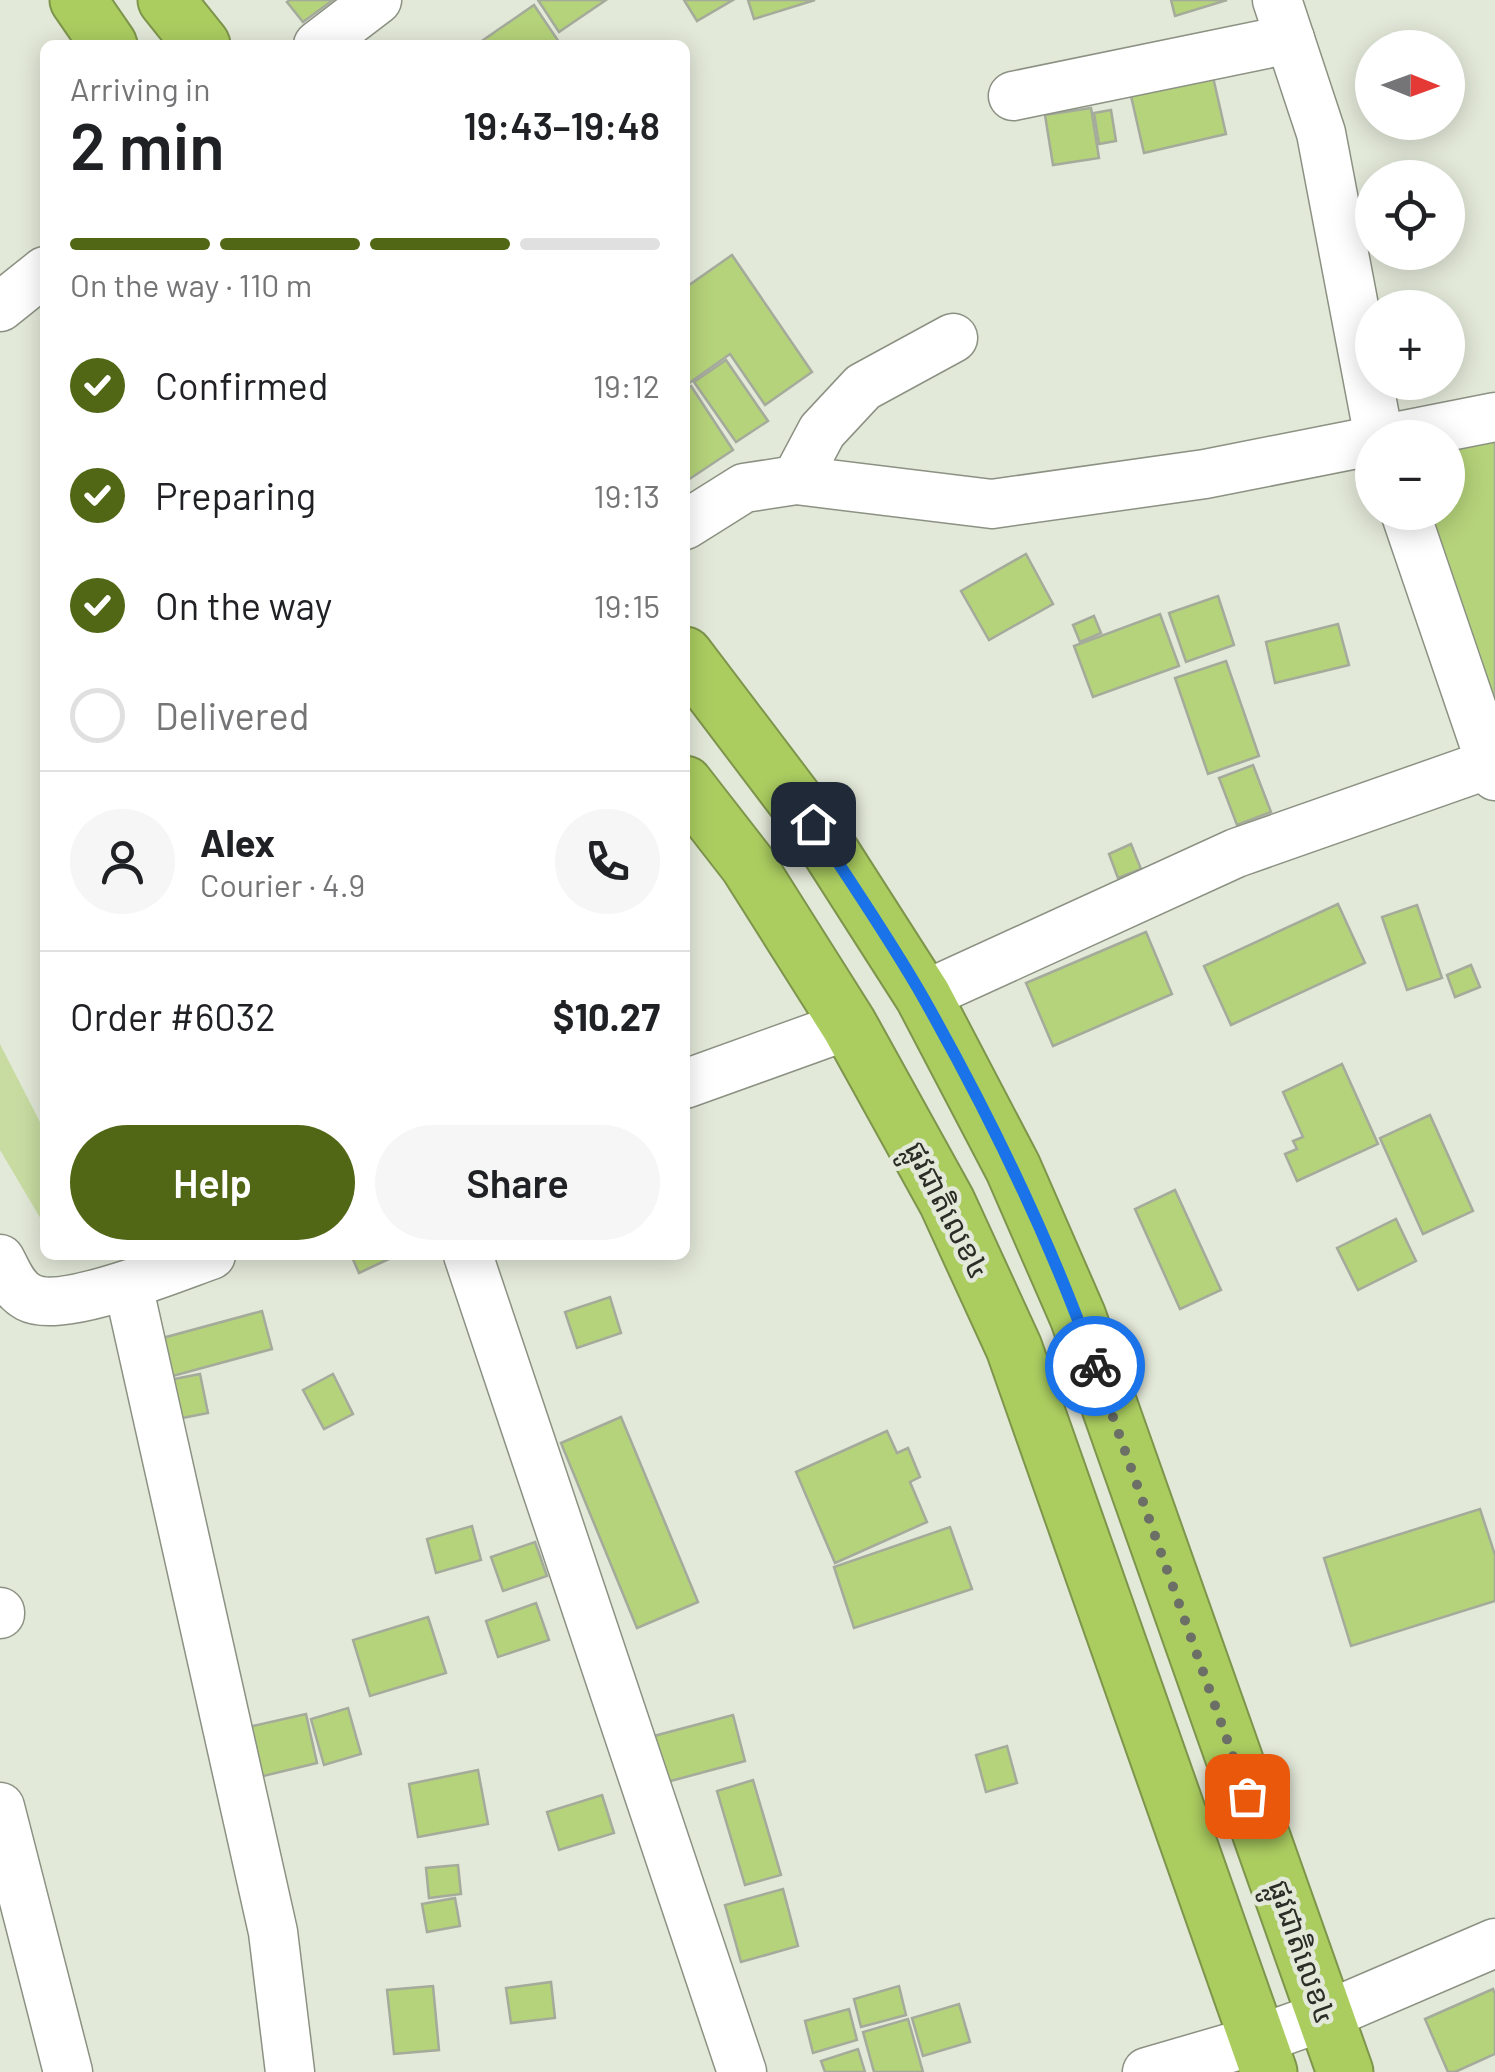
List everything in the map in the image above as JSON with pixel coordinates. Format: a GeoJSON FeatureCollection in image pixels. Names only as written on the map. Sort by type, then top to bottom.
{"type":"FeatureCollection","features":[{"type":"Feature","properties":{"kind":"highway"},"geometry":{"type":"LineString","coordinates":[[78,0],[105,40]]}},
{"type":"Feature","properties":{"kind":"highway"},"geometry":{"type":"LineString","coordinates":[[166,0],[198,40]]}},
{"type":"Feature","properties":{"kind":"highway","name":"ផ្លូវជាតិលេខ៤"},"geometry":{"type":"LineString","coordinates":[[690,662],[813,824],[922,996],[1013,1168],[1078,1317],[1345,2072]]}},
{"type":"Feature","properties":{"kind":"highway","name":"ផ្លូវជាតិលេខ៤"},"geometry":{"type":"LineString","coordinates":[[690,790],[748,865],[849,1024],[947,1202],[1014,1348],[1263,2056]]}},
{"type":"Feature","properties":{"kind":"street"},"geometry":{"type":"LineString","coordinates":[[325,40],[377,0]]}},
{"type":"Feature","properties":{"kind":"street"},"geometry":{"type":"LineString","coordinates":[[1013,96],[1283,20],[1321,133],[1377,420]]}},
{"type":"Feature","properties":{"kind":"street"},"geometry":{"type":"LineString","coordinates":[[0,308],[40,275]]}},
{"type":"Feature","properties":{"kind":"street"},"geometry":{"type":"LineString","coordinates":[[796,480],[822,431],[864,387],[953,338]]}},
{"type":"Feature","properties":{"kind":"street"},"geometry":{"type":"LineString","coordinates":[[1465,423],[1495,417]]}},
{"type":"Feature","properties":{"kind":"street"},"geometry":{"type":"LineString","coordinates":[[690,521],[744,488],[796,480],[992,504],[1205,474],[1355,444]]}},
{"type":"Feature","properties":{"kind":"street"},"geometry":{"type":"LineString","coordinates":[[922,996],[1236,853],[1494,767],[1411,530]]}},
{"type":"Feature","properties":{"kind":"street"},"geometry":{"type":"LineString","coordinates":[[690,1082],[849,1024]]}},
{"type":"Feature","properties":{"kind":"street"},"geometry":{"type":"LineString","coordinates":[[0,1259],[16,1289],[32,1299],[55,1302],[128,1284],[197,1260]]}},
{"type":"Feature","properties":{"kind":"street"},"geometry":{"type":"LineString","coordinates":[[470,1260],[742,2072]]}},
{"type":"Feature","properties":{"kind":"street"},"geometry":{"type":"LineString","coordinates":[[128,1284],[273,1932],[290,2072]]}},
{"type":"Feature","properties":{"kind":"street"},"geometry":{"type":"LineString","coordinates":[[0,1807],[68,2072]]}},
{"type":"Feature","properties":{"kind":"street"},"geometry":{"type":"LineString","coordinates":[[1147,2072],[1263,2056],[1325,2016],[1495,1942]]}},
{"type":"Feature","properties":{"kind":"green space"},"geometry":{"type":"Polygon","coordinates":[[[0,1044],[40,1122],[40,1218],[0,1150],[0,1044]]]}},
{"type":"Feature","properties":{"kind":"building"},"geometry":{"type":"Polygon","coordinates":[[[333,0],[303,22],[287,2],[333,0]]]}},
{"type":"Feature","properties":{"kind":"building"},"geometry":{"type":"Polygon","coordinates":[[[538,0],[606,0],[559,32],[538,0]]]}},
{"type":"Feature","properties":{"kind":"building"},"geometry":{"type":"Polygon","coordinates":[[[684,0],[733,0],[697,21],[684,0]]]}},
{"type":"Feature","properties":{"kind":"building"},"geometry":{"type":"Polygon","coordinates":[[[748,0],[815,0],[754,19],[748,0]]]}},
{"type":"Feature","properties":{"kind":"building"},"geometry":{"type":"Polygon","coordinates":[[[1171,0],[1227,0],[1175,16],[1171,0]]]}},
{"type":"Feature","properties":{"kind":"building"},"geometry":{"type":"Polygon","coordinates":[[[534,5],[558,40],[483,40],[534,5]]]}},
{"type":"Feature","properties":{"kind":"building"},"geometry":{"type":"Polygon","coordinates":[[[1213,77],[1226,134],[1144,153],[1131,96],[1213,77]]]}},
{"type":"Feature","properties":{"kind":"building"},"geometry":{"type":"Polygon","coordinates":[[[1091,108],[1099,158],[1053,165],[1045,115],[1091,108]]]}},
{"type":"Feature","properties":{"kind":"building"},"geometry":{"type":"Polygon","coordinates":[[[1111,110],[1116,141],[1099,144],[1094,113],[1111,110]]]}},
{"type":"Feature","properties":{"kind":"building"},"geometry":{"type":"Polygon","coordinates":[[[732,255],[812,372],[765,405],[730,354],[690,382],[690,284],[732,255]]]}},
{"type":"Feature","properties":{"kind":"building"},"geometry":{"type":"Polygon","coordinates":[[[726,360],[768,421],[736,442],[694,382],[726,360]]]}},
{"type":"Feature","properties":{"kind":"building"},"geometry":{"type":"Polygon","coordinates":[[[690,387],[733,450],[690,479],[690,387]]]}},
{"type":"Feature","properties":{"kind":"building"},"geometry":{"type":"Polygon","coordinates":[[[1495,426],[1495,710],[1431,530],[1465,530],[1465,437],[1495,426]]]}},
{"type":"Feature","properties":{"kind":"building"},"geometry":{"type":"Polygon","coordinates":[[[1026,554],[1053,604],[989,640],[961,591],[1026,554]]]}},
{"type":"Feature","properties":{"kind":"building"},"geometry":{"type":"Polygon","coordinates":[[[1218,596],[1234,645],[1186,662],[1169,613],[1218,596]]]}},
{"type":"Feature","properties":{"kind":"building"},"geometry":{"type":"Polygon","coordinates":[[[1160,614],[1179,666],[1093,697],[1074,646],[1160,614]]]}},
{"type":"Feature","properties":{"kind":"building"},"geometry":{"type":"Polygon","coordinates":[[[1094,616],[1101,633],[1080,642],[1073,625],[1094,616]]]}},
{"type":"Feature","properties":{"kind":"building"},"geometry":{"type":"Polygon","coordinates":[[[1338,624],[1349,665],[1275,683],[1266,642],[1338,624]]]}},
{"type":"Feature","properties":{"kind":"building"},"geometry":{"type":"Polygon","coordinates":[[[1226,661],[1259,756],[1208,774],[1175,678],[1226,661]]]}},
{"type":"Feature","properties":{"kind":"building"},"geometry":{"type":"Polygon","coordinates":[[[1253,765],[1271,812],[1237,825],[1219,778],[1253,765]]]}},
{"type":"Feature","properties":{"kind":"building"},"geometry":{"type":"Polygon","coordinates":[[[1131,844],[1141,869],[1118,878],[1109,854],[1131,844]]]}},
{"type":"Feature","properties":{"kind":"building"},"geometry":{"type":"Polygon","coordinates":[[[1338,904],[1365,963],[1231,1025],[1204,966],[1338,904]]]}},
{"type":"Feature","properties":{"kind":"building"},"geometry":{"type":"Polygon","coordinates":[[[1417,905],[1442,978],[1407,990],[1382,917],[1417,905]]]}},
{"type":"Feature","properties":{"kind":"building"},"geometry":{"type":"Polygon","coordinates":[[[1146,932],[1172,994],[1053,1046],[1026,983],[1146,932]]]}},
{"type":"Feature","properties":{"kind":"building"},"geometry":{"type":"Polygon","coordinates":[[[1471,965],[1480,987],[1455,997],[1447,975],[1471,965]]]}},
{"type":"Feature","properties":{"kind":"building"},"geometry":{"type":"Polygon","coordinates":[[[1342,1064],[1378,1144],[1297,1181],[1285,1154],[1297,1149],[1293,1141],[1303,1137],[1283,1092],[1342,1064]]]}},
{"type":"Feature","properties":{"kind":"building"},"geometry":{"type":"Polygon","coordinates":[[[1430,1115],[1473,1211],[1423,1234],[1380,1138],[1430,1115]]]}},
{"type":"Feature","properties":{"kind":"building"},"geometry":{"type":"Polygon","coordinates":[[[1175,1190],[1221,1290],[1180,1309],[1135,1209],[1175,1190]]]}},
{"type":"Feature","properties":{"kind":"building"},"geometry":{"type":"Polygon","coordinates":[[[1396,1219],[1416,1261],[1358,1290],[1337,1248],[1396,1219]]]}},
{"type":"Feature","properties":{"kind":"building"},"geometry":{"type":"Polygon","coordinates":[[[353,1260],[387,1260],[359,1273],[353,1260]]]}},
{"type":"Feature","properties":{"kind":"building"},"geometry":{"type":"Polygon","coordinates":[[[610,1297],[621,1333],[577,1348],[565,1312],[610,1297]]]}},
{"type":"Feature","properties":{"kind":"building"},"geometry":{"type":"Polygon","coordinates":[[[262,1311],[272,1349],[169,1377],[159,1339],[262,1311]]]}},
{"type":"Feature","properties":{"kind":"building"},"geometry":{"type":"Polygon","coordinates":[[[200,1374],[208,1413],[177,1419],[169,1380],[200,1374]]]}},
{"type":"Feature","properties":{"kind":"building"},"geometry":{"type":"Polygon","coordinates":[[[333,1374],[353,1414],[324,1429],[303,1390],[333,1374]]]}},
{"type":"Feature","properties":{"kind":"building"},"geometry":{"type":"Polygon","coordinates":[[[621,1417],[698,1602],[637,1628],[561,1443],[621,1417]]]}},
{"type":"Feature","properties":{"kind":"building"},"geometry":{"type":"Polygon","coordinates":[[[887,1431],[897,1453],[908,1448],[920,1477],[910,1482],[927,1522],[835,1563],[796,1472],[887,1431]]]}},
{"type":"Feature","properties":{"kind":"building"},"geometry":{"type":"Polygon","coordinates":[[[1480,1509],[1495,1555],[1495,1601],[1351,1646],[1324,1558],[1480,1509]]]}},
{"type":"Feature","properties":{"kind":"building"},"geometry":{"type":"Polygon","coordinates":[[[472,1526],[481,1560],[436,1573],[427,1539],[472,1526]]]}},
{"type":"Feature","properties":{"kind":"building"},"geometry":{"type":"Polygon","coordinates":[[[950,1527],[972,1589],[854,1628],[834,1567],[950,1527]]]}},
{"type":"Feature","properties":{"kind":"building"},"geometry":{"type":"Polygon","coordinates":[[[535,1542],[547,1576],[503,1591],[491,1557],[535,1542]]]}},
{"type":"Feature","properties":{"kind":"building"},"geometry":{"type":"Polygon","coordinates":[[[536,1603],[549,1640],[498,1657],[486,1621],[536,1603]]]}},
{"type":"Feature","properties":{"kind":"building"},"geometry":{"type":"Polygon","coordinates":[[[428,1617],[446,1673],[370,1696],[353,1640],[428,1617]]]}},
{"type":"Feature","properties":{"kind":"building"},"geometry":{"type":"Polygon","coordinates":[[[348,1708],[361,1754],[324,1765],[311,1719],[348,1708]]]}},
{"type":"Feature","properties":{"kind":"building"},"geometry":{"type":"Polygon","coordinates":[[[306,1714],[317,1763],[251,1779],[240,1729],[306,1714]]]}},
{"type":"Feature","properties":{"kind":"building"},"geometry":{"type":"Polygon","coordinates":[[[733,1715],[745,1761],[667,1782],[654,1736],[733,1715]]]}},
{"type":"Feature","properties":{"kind":"building"},"geometry":{"type":"Polygon","coordinates":[[[1007,1746],[1017,1783],[986,1792],[976,1755],[1007,1746]]]}},
{"type":"Feature","properties":{"kind":"building"},"geometry":{"type":"Polygon","coordinates":[[[478,1770],[488,1824],[418,1837],[409,1784],[478,1770]]]}},
{"type":"Feature","properties":{"kind":"building"},"geometry":{"type":"Polygon","coordinates":[[[753,1780],[781,1875],[745,1885],[717,1791],[753,1780]]]}},
{"type":"Feature","properties":{"kind":"building"},"geometry":{"type":"Polygon","coordinates":[[[602,1795],[614,1833],[559,1850],[547,1812],[602,1795]]]}},
{"type":"Feature","properties":{"kind":"building"},"geometry":{"type":"Polygon","coordinates":[[[458,1865],[461,1894],[429,1898],[426,1868],[458,1865]]]}},
{"type":"Feature","properties":{"kind":"building"},"geometry":{"type":"Polygon","coordinates":[[[783,1889],[798,1946],[741,1962],[725,1905],[783,1889]]]}},
{"type":"Feature","properties":{"kind":"building"},"geometry":{"type":"Polygon","coordinates":[[[455,1898],[460,1926],[427,1932],[422,1904],[455,1898]]]}},
{"type":"Feature","properties":{"kind":"building"},"geometry":{"type":"Polygon","coordinates":[[[551,1982],[555,2018],[511,2023],[506,1988],[551,1982]]]}},
{"type":"Feature","properties":{"kind":"building"},"geometry":{"type":"Polygon","coordinates":[[[433,1986],[439,2050],[394,2054],[387,1990],[433,1986]]]}},
{"type":"Feature","properties":{"kind":"building"},"geometry":{"type":"Polygon","coordinates":[[[899,1986],[906,2015],[861,2027],[854,1999],[899,1986]]]}},
{"type":"Feature","properties":{"kind":"building"},"geometry":{"type":"Polygon","coordinates":[[[1493,1989],[1495,2054],[1448,2072],[1425,2019],[1493,1989]]]}},
{"type":"Feature","properties":{"kind":"building"},"geometry":{"type":"Polygon","coordinates":[[[959,2004],[970,2042],[923,2056],[912,2018],[959,2004]]]}},
{"type":"Feature","properties":{"kind":"building"},"geometry":{"type":"Polygon","coordinates":[[[849,2009],[857,2040],[813,2053],[805,2021],[849,2009]]]}},
{"type":"Feature","properties":{"kind":"building"},"geometry":{"type":"Polygon","coordinates":[[[908,2019],[923,2072],[874,2072],[863,2032],[908,2019]]]}},
{"type":"Feature","properties":{"kind":"building"},"geometry":{"type":"Polygon","coordinates":[[[858,2049],[865,2072],[825,2072],[821,2061],[858,2049]]]}},
{"type":"Feature","properties":{"kind":"way so far"},"geometry":{"type":"LineString","coordinates":[[1095,1366],[1247,1796]]}},
{"type":"Feature","properties":{"kind":"route"},"geometry":{"type":"LineString","coordinates":[[813,824],[922,996],[1013,1168],[1078,1317],[1095,1366]]}}]}
